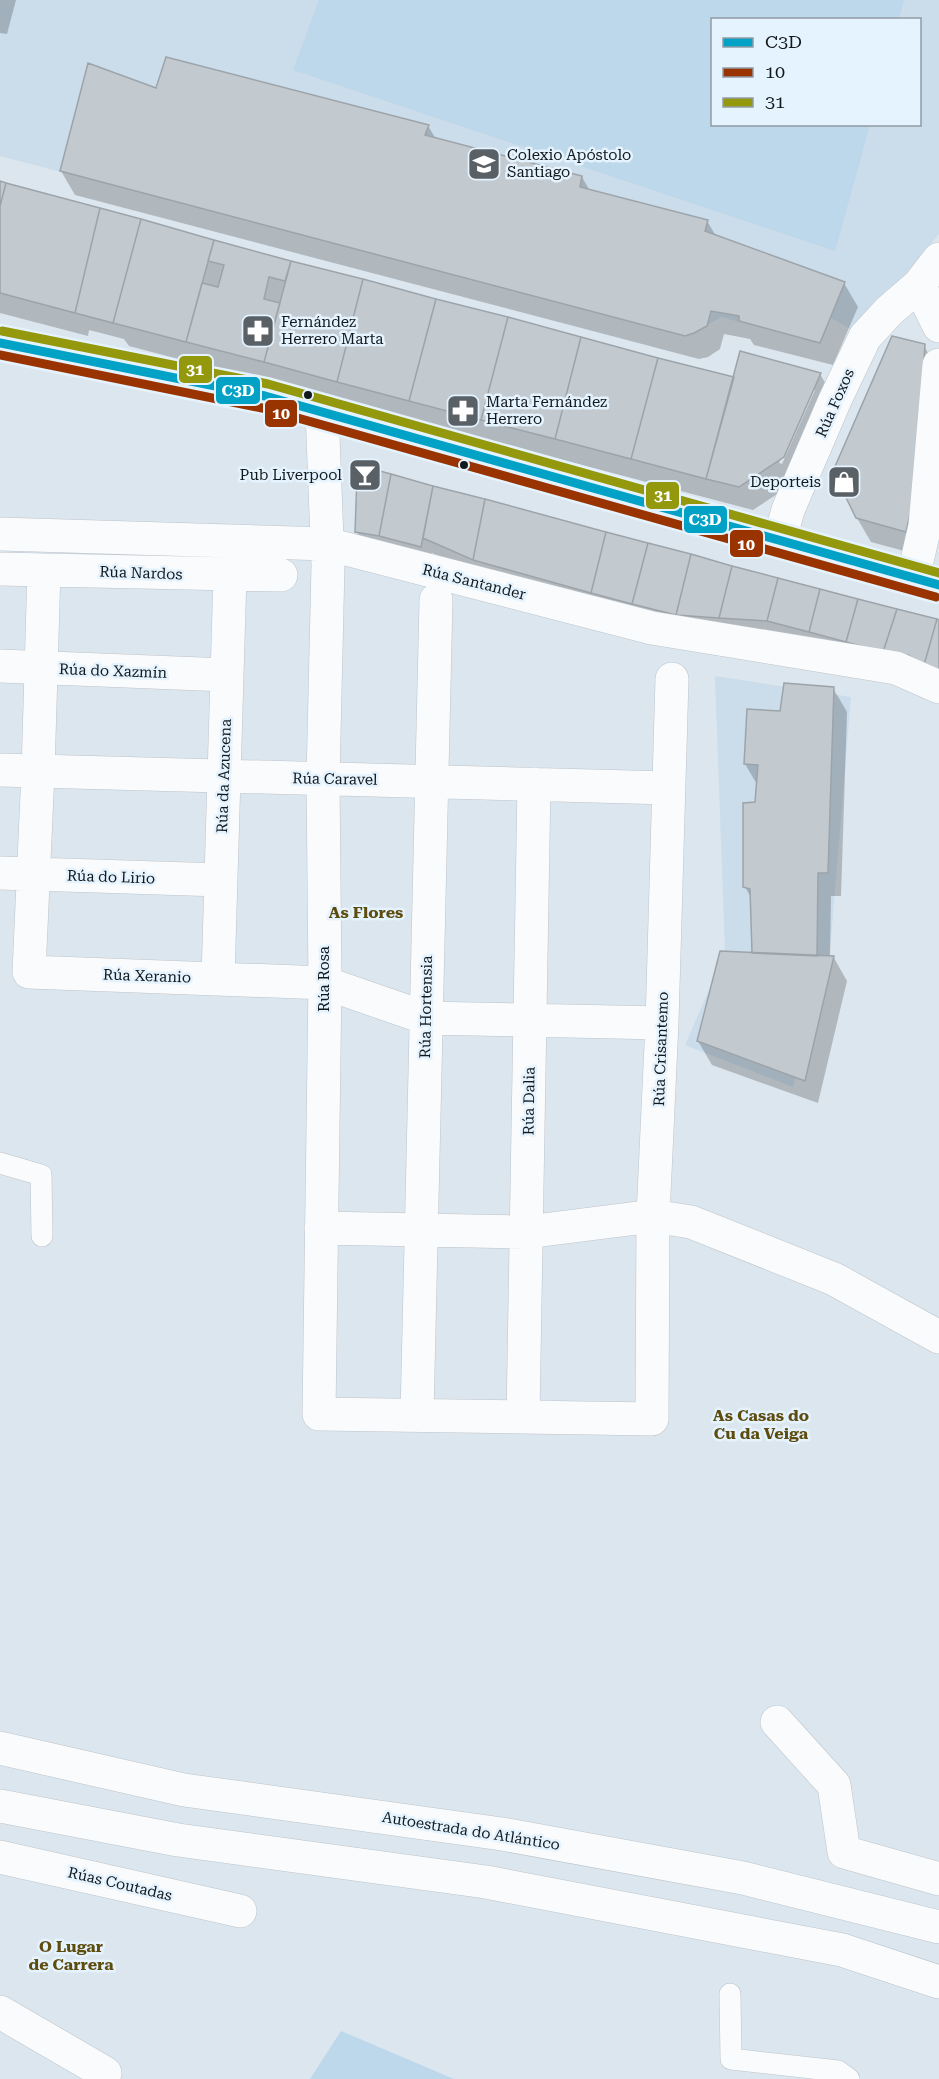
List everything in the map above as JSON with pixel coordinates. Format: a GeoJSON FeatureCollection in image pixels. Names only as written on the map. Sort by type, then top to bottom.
{"type":"FeatureCollection","features":[{"type":"Feature","properties":{"kind":"main road","name":"Rúa Foxos"},"geometry":{"type":"LineString","coordinates":[[780,539],[788,510],[866,338],[889,312],[919,285],[939,259]]}},
{"type":"Feature","properties":{"kind":"main road"},"geometry":{"type":"LineString","coordinates":[[919,285],[939,326]]}},
{"type":"Feature","properties":{"kind":"main road"},"geometry":{"type":"LineString","coordinates":[[0,343],[265,396],[780,539],[926,582],[925,526],[939,365]]}},
{"type":"Feature","properties":{"kind":"main road","name":"Rúa Rosa"},"geometry":{"type":"LineString","coordinates":[[322,411],[328,565],[323,779],[325,983],[319,1414],[417,1415]]}},
{"type":"Feature","properties":{"kind":"main road","name":"Rúa Santander"},"geometry":{"type":"LineString","coordinates":[[0,534],[327,544],[652,628],[896,668],[939,687]]}},
{"type":"Feature","properties":{"kind":"main road","name":"Rúa Nardos"},"geometry":{"type":"LineString","coordinates":[[0,569],[281,575]]}},
{"type":"Feature","properties":{"kind":"main road","name":"Rúa Xeranio"},"geometry":{"type":"LineString","coordinates":[[44,570],[38,771],[28,972],[325,983],[426,1017],[662,1023]]}},
{"type":"Feature","properties":{"kind":"main road","name":"Rúa da Azucena"},"geometry":{"type":"LineString","coordinates":[[218,978],[230,575]]}},
{"type":"Feature","properties":{"kind":"main road","name":"Rúa Hortensia"},"geometry":{"type":"LineString","coordinates":[[417,1415],[436,600]]}},
{"type":"Feature","properties":{"kind":"main road","name":"Rúa do Xazmín"},"geometry":{"type":"LineString","coordinates":[[0,666],[227,675]]}},
{"type":"Feature","properties":{"kind":"main road","name":"Rúa Crisantemo"},"geometry":{"type":"LineString","coordinates":[[523,1417],[652,1419],[653,1216],[662,1023],[672,679]]}},
{"type":"Feature","properties":{"kind":"main road","name":"Rúa Caravel"},"geometry":{"type":"LineString","coordinates":[[0,770],[669,788]]}},
{"type":"Feature","properties":{"kind":"main road","name":"Rúa Dalia"},"geometry":{"type":"LineString","coordinates":[[523,1417],[534,784]]}},
{"type":"Feature","properties":{"kind":"main road","name":"Rúa do Lirio"},"geometry":{"type":"LineString","coordinates":[[0,873],[221,880]]}},
{"type":"Feature","properties":{"kind":"main road"},"geometry":{"type":"LineString","coordinates":[[321,1228],[526,1232],[653,1216],[691,1222],[834,1279],[939,1337]]}},
{"type":"Feature","properties":{"kind":"main road"},"geometry":{"type":"LineString","coordinates":[[417,1415],[523,1417]]}},
{"type":"Feature","properties":{"kind":"main road"},"geometry":{"type":"LineString","coordinates":[[777,1722],[834,1785],[844,1852],[939,1879]]}},
{"type":"Feature","properties":{"kind":"main road","name":"Autoestrada do Atlántico"},"geometry":{"type":"LineString","coordinates":[[0,1748],[184,1790],[502,1834],[743,1878],[939,1927]]}},
{"type":"Feature","properties":{"kind":"main road"},"geometry":{"type":"LineString","coordinates":[[0,1806],[177,1840],[486,1882],[842,1950],[939,1982]]}},
{"type":"Feature","properties":{"kind":"main road","name":"Rúas Coutadas"},"geometry":{"type":"LineString","coordinates":[[0,1857],[240,1911]]}},
{"type":"Feature","properties":{"kind":"main road"},"geometry":{"type":"LineString","coordinates":[[0,2012],[105,2073]]}},
{"type":"Feature","properties":{"kind":"lane"},"geometry":{"type":"LineString","coordinates":[[0,1163],[41,1175],[42,1236]]}},
{"type":"Feature","properties":{"kind":"lane"},"geometry":{"type":"LineString","coordinates":[[730,1994],[731,2059],[838,2071],[849,2079]]}},
{"type":"Feature","properties":{"kind":"shaded area","name":"Colexio Apóstolo Santiago"},"geometry":{"type":"Polygon","coordinates":[[[0,0],[939,0],[939,234],[895,287],[852,330],[831,318],[820,343],[721,317],[685,336],[0,156],[0,0]]]}},
{"type":"Feature","properties":{"kind":"shaded area"},"geometry":{"type":"Polygon","coordinates":[[[319,0],[904,0],[899,18],[711,18],[711,126],[870,126],[835,251],[293,70],[319,0]]]}},
{"type":"Feature","properties":{"kind":"shaded area"},"geometry":{"type":"Polygon","coordinates":[[[715,676],[851,697],[830,950],[793,1087],[685,1045],[725,953],[715,676]]]}},
{"type":"Feature","properties":{"kind":"shaded area"},"geometry":{"type":"Polygon","coordinates":[[[341,2031],[454,2079],[310,2079],[341,2031]]]}},
{"type":"Feature","properties":{"kind":"building"},"geometry":{"type":"Polygon","coordinates":[[[166,57],[429,125],[425,135],[582,176],[580,187],[708,220],[705,231],[845,282],[820,343],[739,321],[739,316],[711,311],[707,326],[685,336],[60,171],[88,63],[156,88],[166,57]]]}},
{"type":"Feature","properties":{"kind":"building"},"geometry":{"type":"Polygon","coordinates":[[[0,181],[6,183],[0,206],[0,181]]]}},
{"type":"Feature","properties":{"kind":"building"},"geometry":{"type":"Polygon","coordinates":[[[6,183],[100,208],[75,313],[0,293],[0,206],[6,183]]]}},
{"type":"Feature","properties":{"kind":"building"},"geometry":{"type":"Polygon","coordinates":[[[100,208],[141,219],[113,323],[75,313],[100,208]]]}},
{"type":"Feature","properties":{"kind":"building"},"geometry":{"type":"Polygon","coordinates":[[[141,219],[214,240],[186,342],[113,323],[141,219]]]}},
{"type":"Feature","properties":{"kind":"building"},"geometry":{"type":"Polygon","coordinates":[[[214,240],[291,261],[285,281],[269,277],[264,299],[280,303],[264,362],[186,342],[202,283],[218,287],[224,265],[208,261],[214,240]]]}},
{"type":"Feature","properties":{"kind":"building"},"geometry":{"type":"Polygon","coordinates":[[[291,261],[363,279],[337,382],[264,362],[291,261]]]}},
{"type":"Feature","properties":{"kind":"building"},"geometry":{"type":"Polygon","coordinates":[[[363,279],[436,299],[409,401],[337,382],[363,279]]]}},
{"type":"Feature","properties":{"kind":"building"},"geometry":{"type":"Polygon","coordinates":[[[436,299],[508,317],[481,420],[409,401],[436,299]]]}},
{"type":"Feature","properties":{"kind":"building"},"geometry":{"type":"Polygon","coordinates":[[[508,317],[581,337],[555,439],[481,420],[508,317]]]}},
{"type":"Feature","properties":{"kind":"building"},"geometry":{"type":"Polygon","coordinates":[[[892,336],[925,344],[915,492],[906,532],[856,518],[833,471],[892,336]]]}},
{"type":"Feature","properties":{"kind":"building"},"geometry":{"type":"Polygon","coordinates":[[[581,337],[658,358],[631,459],[555,439],[581,337]]]}},
{"type":"Feature","properties":{"kind":"building"},"geometry":{"type":"Polygon","coordinates":[[[740,351],[821,373],[784,457],[739,487],[706,479],[740,351]]]}},
{"type":"Feature","properties":{"kind":"building"},"geometry":{"type":"Polygon","coordinates":[[[658,358],[734,377],[706,479],[631,459],[658,358]]]}},
{"type":"Feature","properties":{"kind":"building"},"geometry":{"type":"Polygon","coordinates":[[[369,468],[391,474],[379,536],[355,532],[357,476],[369,468]]]}},
{"type":"Feature","properties":{"kind":"building"},"geometry":{"type":"Polygon","coordinates":[[[391,474],[433,486],[421,547],[379,536],[391,474]]]}},
{"type":"Feature","properties":{"kind":"building"},"geometry":{"type":"Polygon","coordinates":[[[433,486],[485,499],[473,560],[423,538],[433,486]]]}},
{"type":"Feature","properties":{"kind":"building"},"geometry":{"type":"Polygon","coordinates":[[[485,499],[606,532],[591,593],[473,560],[485,499]]]}},
{"type":"Feature","properties":{"kind":"building"},"geometry":{"type":"Polygon","coordinates":[[[606,532],[648,543],[632,604],[591,593],[606,532]]]}},
{"type":"Feature","properties":{"kind":"building"},"geometry":{"type":"Polygon","coordinates":[[[648,543],[691,554],[676,615],[632,604],[648,543]]]}},
{"type":"Feature","properties":{"kind":"building"},"geometry":{"type":"Polygon","coordinates":[[[691,554],[732,566],[719,618],[676,615],[691,554]]]}},
{"type":"Feature","properties":{"kind":"building"},"geometry":{"type":"Polygon","coordinates":[[[732,566],[778,578],[767,621],[719,618],[732,566]]]}},
{"type":"Feature","properties":{"kind":"building"},"geometry":{"type":"Polygon","coordinates":[[[778,578],[820,589],[809,632],[767,621],[778,578]]]}},
{"type":"Feature","properties":{"kind":"building"},"geometry":{"type":"Polygon","coordinates":[[[820,589],[858,599],[846,642],[809,632],[820,589]]]}},
{"type":"Feature","properties":{"kind":"building"},"geometry":{"type":"Polygon","coordinates":[[[858,599],[897,609],[883,652],[846,642],[858,599]]]}},
{"type":"Feature","properties":{"kind":"building"},"geometry":{"type":"Polygon","coordinates":[[[897,609],[937,619],[924,665],[908,655],[905,658],[883,652],[897,609]]]}},
{"type":"Feature","properties":{"kind":"building"},"geometry":{"type":"Polygon","coordinates":[[[937,619],[939,620],[939,673],[924,665],[937,619]]]}},
{"type":"Feature","properties":{"kind":"building"},"geometry":{"type":"Polygon","coordinates":[[[784,683],[834,687],[828,873],[818,873],[817,956],[752,953],[750,889],[743,887],[743,803],[755,802],[758,765],[744,764],[747,709],[780,711],[784,683]]]}},
{"type":"Feature","properties":{"kind":"building"},"geometry":{"type":"Polygon","coordinates":[[[720,951],[834,956],[805,1081],[697,1041],[720,951]]]}},
{"type":"Feature","properties":{"kind":"transit line","name":"31"},"geometry":{"type":"LineString","coordinates":[[2,331],[268,384],[939,573]]}},
{"type":"Feature","properties":{"kind":"transit line","name":"C3D"},"geometry":{"type":"LineString","coordinates":[[0,343],[265,396],[939,585]]}},
{"type":"Feature","properties":{"kind":"transit line","name":"10"},"geometry":{"type":"LineString","coordinates":[[0,355],[262,408],[936,597]]}},
{"type":"Feature","properties":{"kind":"place","name":"Colexio Apóstolo Santiago"},"geometry":{"type":"Point","coordinates":[484,164]}},
{"type":"Feature","properties":{"kind":"place","name":"Fernández Herrero Marta"},"geometry":{"type":"Point","coordinates":[258,331]}},
{"type":"Feature","properties":{"kind":"place","name":"Marta Fernández Herrero"},"geometry":{"type":"Point","coordinates":[463,411]}},
{"type":"Feature","properties":{"kind":"place","name":"Pub Liverpool"},"geometry":{"type":"Point","coordinates":[365,475]}},
{"type":"Feature","properties":{"kind":"place","name":"Deporteis"},"geometry":{"type":"Point","coordinates":[844,482]}},
{"type":"Feature","properties":{"kind":"district","name":"As Flores"},"geometry":{"type":"Point","coordinates":[366,912]}},
{"type":"Feature","properties":{"kind":"district","name":"As Casas do Cu da Veiga"},"geometry":{"type":"Point","coordinates":[761,1424]}},
{"type":"Feature","properties":{"kind":"district","name":"O Lugar de Carrera"},"geometry":{"type":"Point","coordinates":[71,1955]}}]}
